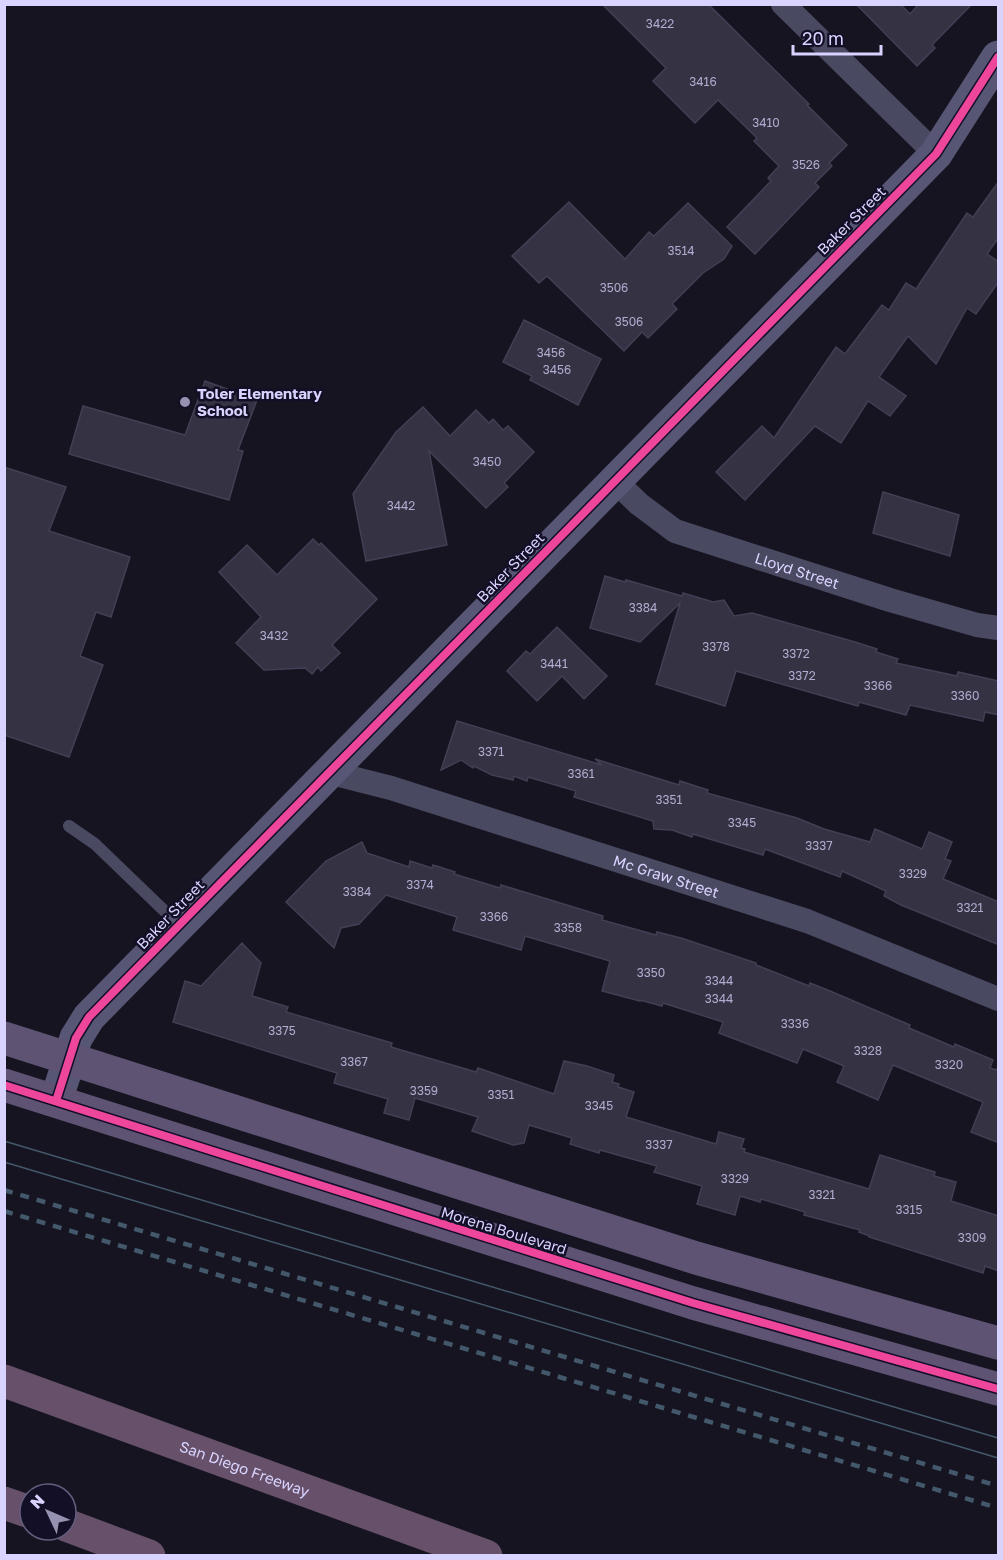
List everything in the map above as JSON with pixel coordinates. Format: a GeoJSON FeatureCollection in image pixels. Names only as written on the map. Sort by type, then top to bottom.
{"type":"FeatureCollection","features":[{"type":"Feature","properties":{"kind":"highway","name":"San Diego Freeway"},"geometry":{"type":"LineString","coordinates":[[4,1381],[486,1556]]}},
{"type":"Feature","properties":{"kind":"highway"},"geometry":{"type":"LineString","coordinates":[[78,1529],[149,1556]]}},
{"type":"Feature","properties":{"kind":"main road","name":"Morena Boulevard"},"geometry":{"type":"LineString","coordinates":[[4,1038],[685,1255],[999,1343]]}},
{"type":"Feature","properties":{"kind":"main road","name":"Morena Boulevard"},"geometry":{"type":"LineString","coordinates":[[4,1085],[693,1303],[999,1389]]}},
{"type":"Feature","properties":{"kind":"street"},"geometry":{"type":"LineString","coordinates":[[783,4],[936,154]]}},
{"type":"Feature","properties":{"kind":"street","name":"Baker Street"},"geometry":{"type":"LineString","coordinates":[[56,1101],[76,1038],[89,1017],[936,154],[999,57]]}},
{"type":"Feature","properties":{"kind":"street","name":"Lloyd Street"},"geometry":{"type":"LineString","coordinates":[[614,480],[639,504],[675,531],[890,600],[978,625],[999,628]]}},
{"type":"Feature","properties":{"kind":"street","name":"Mc Graw Street"},"geometry":{"type":"LineString","coordinates":[[328,772],[391,788],[807,921],[999,999]]}},
{"type":"Feature","properties":{"kind":"lane"},"geometry":{"type":"LineString","coordinates":[[69,826],[95,844],[178,924]]}},
{"type":"Feature","properties":{"kind":"building"},"geometry":{"type":"Polygon","coordinates":[[[602,4],[708,4],[847,145],[829,163],[832,166],[815,183],[819,187],[755,254],[727,227],[771,181],[768,178],[779,166],[754,141],[757,138],[718,100],[695,123],[653,81],[666,68],[602,4]]]}},
{"type":"Feature","properties":{"kind":"building"},"geometry":{"type":"Polygon","coordinates":[[[856,4],[900,4],[910,14],[919,4],[972,4],[932,45],[935,48],[917,66],[856,4]]]}},
{"type":"Feature","properties":{"kind":"building"},"geometry":{"type":"Polygon","coordinates":[[[999,181],[999,237],[987,254],[999,262],[999,281],[976,314],[967,308],[936,364],[908,336],[879,377],[906,396],[890,416],[868,401],[841,443],[815,426],[745,500],[716,472],[762,426],[774,438],[836,347],[845,354],[882,305],[889,310],[906,283],[916,289],[967,213],[973,217],[999,181]]]}},
{"type":"Feature","properties":{"kind":"building"},"geometry":{"type":"Polygon","coordinates":[[[569,202],[625,259],[649,232],[654,236],[688,203],[732,246],[724,259],[703,273],[672,304],[677,309],[648,338],[642,332],[624,351],[547,276],[539,283],[512,256],[569,202]]]}},
{"type":"Feature","properties":{"kind":"building"},"geometry":{"type":"Polygon","coordinates":[[[524,320],[601,359],[578,405],[530,380],[532,376],[503,362],[524,320]]]}},
{"type":"Feature","properties":{"kind":"building"},"geometry":{"type":"Polygon","coordinates":[[[205,381],[257,400],[238,450],[243,451],[229,500],[69,454],[83,406],[185,435],[205,381]]]}},
{"type":"Feature","properties":{"kind":"building"},"geometry":{"type":"Polygon","coordinates":[[[423,407],[450,436],[476,410],[489,423],[493,419],[503,430],[508,426],[534,452],[504,483],[508,487],[486,508],[429,451],[447,545],[366,561],[353,494],[396,432],[423,407]]]}},
{"type":"Feature","properties":{"kind":"building"},"geometry":{"type":"Polygon","coordinates":[[[4,467],[66,487],[49,531],[130,557],[111,617],[96,612],[80,656],[103,665],[69,757],[4,735],[4,467]]]}},
{"type":"Feature","properties":{"kind":"building"},"geometry":{"type":"Polygon","coordinates":[[[883,492],[959,515],[950,556],[873,533],[883,492]]]}},
{"type":"Feature","properties":{"kind":"building"},"geometry":{"type":"Polygon","coordinates":[[[313,539],[319,545],[321,543],[377,599],[332,645],[340,653],[321,671],[318,667],[312,674],[305,668],[264,670],[236,643],[261,617],[219,572],[247,545],[277,575],[313,539]]]}},
{"type":"Feature","properties":{"kind":"building"},"geometry":{"type":"Polygon","coordinates":[[[605,576],[682,596],[683,593],[713,602],[724,600],[734,616],[752,613],[855,642],[898,659],[896,663],[957,676],[958,672],[999,681],[999,715],[985,712],[983,721],[910,705],[906,715],[859,702],[858,706],[736,671],[725,706],[656,684],[680,603],[640,642],[590,628],[605,576]]]}},
{"type":"Feature","properties":{"kind":"building"},"geometry":{"type":"Polygon","coordinates":[[[557,627],[607,676],[584,699],[562,676],[537,701],[507,671],[526,651],[530,654],[557,627]]]}},
{"type":"Feature","properties":{"kind":"building"},"geometry":{"type":"Polygon","coordinates":[[[457,721],[602,765],[595,759],[679,785],[680,781],[708,790],[707,793],[797,818],[824,829],[870,842],[875,829],[922,849],[929,832],[952,842],[945,859],[951,861],[943,879],[999,902],[999,945],[901,905],[884,896],[886,891],[842,871],[840,877],[765,849],[763,855],[693,834],[692,837],[672,830],[654,829],[653,821],[574,797],[576,791],[528,777],[527,781],[514,776],[513,780],[492,775],[474,766],[473,768],[461,760],[441,770],[457,721]]]}},
{"type":"Feature","properties":{"kind":"building"},"geometry":{"type":"Polygon","coordinates":[[[362,842],[367,853],[409,867],[410,861],[432,868],[433,865],[500,888],[501,885],[603,916],[602,920],[656,935],[657,932],[681,938],[756,963],[756,965],[809,986],[810,983],[830,991],[910,1025],[909,1028],[954,1047],[955,1044],[993,1060],[990,1068],[996,1070],[999,1066],[999,1143],[971,1132],[983,1102],[893,1065],[878,1100],[837,1082],[844,1066],[803,1049],[797,1063],[719,1033],[723,1022],[663,1003],[662,1006],[602,991],[610,961],[525,936],[521,950],[453,930],[457,917],[386,895],[359,924],[341,928],[334,948],[286,902],[326,861],[362,842]]]}},
{"type":"Feature","properties":{"kind":"building"},"geometry":{"type":"Polygon","coordinates":[[[242,943],[261,963],[252,996],[288,1007],[286,1012],[392,1043],[391,1047],[476,1072],[478,1068],[554,1094],[564,1061],[587,1066],[614,1075],[612,1082],[619,1084],[618,1087],[634,1092],[626,1117],[716,1144],[719,1132],[744,1139],[741,1148],[745,1149],[744,1152],[869,1189],[880,1155],[935,1172],[934,1176],[956,1182],[951,1201],[999,1216],[999,1271],[985,1266],[983,1273],[869,1237],[859,1232],[860,1230],[804,1215],[805,1212],[761,1199],[760,1202],[740,1196],[735,1215],[697,1204],[702,1186],[654,1172],[657,1166],[570,1144],[572,1138],[529,1125],[524,1143],[513,1145],[472,1131],[478,1117],[415,1098],[409,1120],[384,1113],[388,1099],[334,1083],[337,1073],[173,1022],[185,981],[201,986],[242,943]]]}},
{"type":"Feature","properties":{"kind":"tram line"},"geometry":{"type":"LineString","coordinates":[[4,1141],[998,1438]]}},
{"type":"Feature","properties":{"kind":"tram line"},"geometry":{"type":"LineString","coordinates":[[4,1162],[998,1458]]}},
{"type":"Feature","properties":{"kind":"railway"},"geometry":{"type":"LineString","coordinates":[[4,1190],[998,1486]]}},
{"type":"Feature","properties":{"kind":"railway"},"geometry":{"type":"LineString","coordinates":[[4,1211],[998,1508]]}},
{"type":"Feature","properties":{"kind":"cycle path"},"geometry":{"type":"LineString","coordinates":[[56,1101],[76,1038],[89,1017],[936,154],[998,57]]}},
{"type":"Feature","properties":{"kind":"cycle path"},"geometry":{"type":"LineString","coordinates":[[4,1085],[693,1303],[998,1389]]}},
{"type":"Feature","properties":{"kind":"place","name":"Toler Elementary School"},"geometry":{"type":"Point","coordinates":[185,402]}}]}
